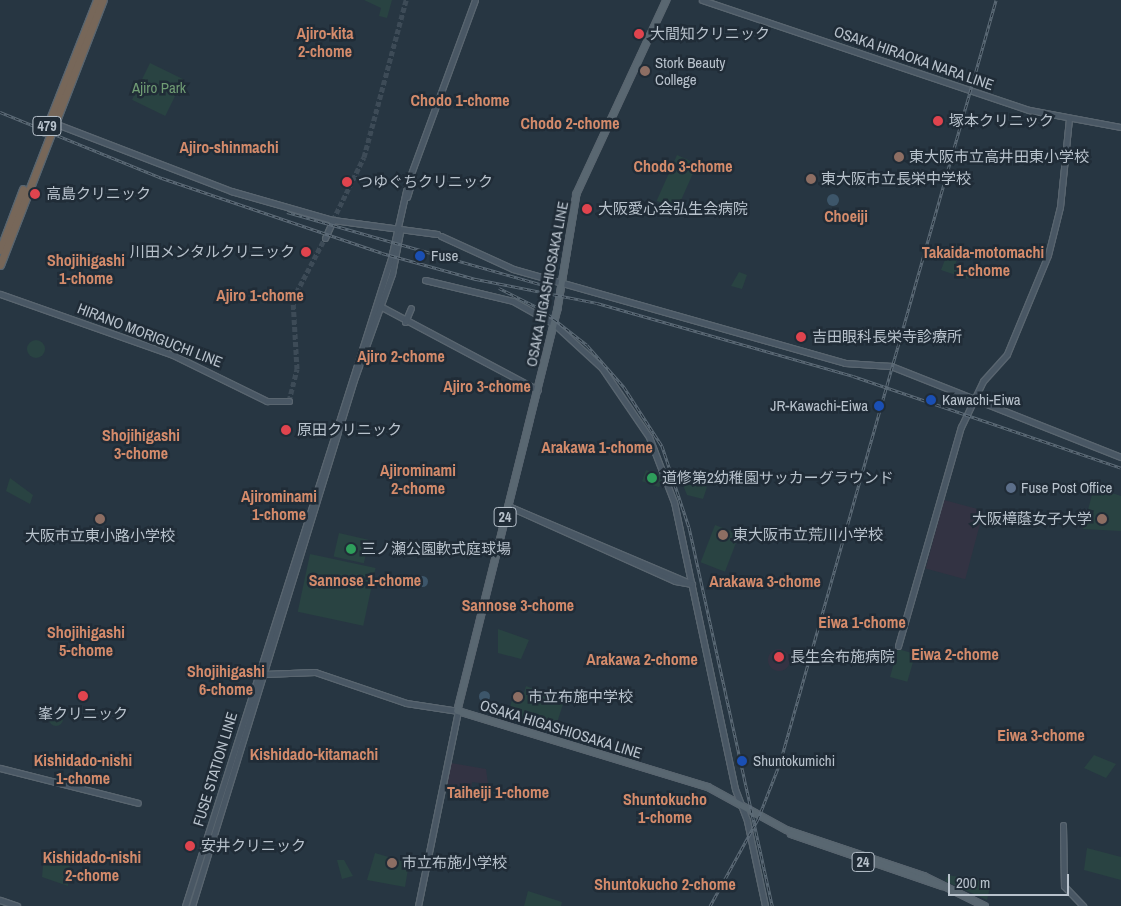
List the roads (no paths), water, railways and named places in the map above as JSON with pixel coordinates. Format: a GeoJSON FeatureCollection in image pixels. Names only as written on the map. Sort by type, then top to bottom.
{"type":"FeatureCollection","features":[{"type":"Feature","properties":{"kind":"highway","name":"479"},"geometry":{"type":"LineString","coordinates":[[0,250],[97,0]]}},
{"type":"Feature","properties":{"kind":"highway","name":"479"},"geometry":{"type":"LineString","coordinates":[[0,265],[103,0]]}},
{"type":"Feature","properties":{"kind":"main road","name":"OSAKA HIGASHIOSAKA LINE"},"geometry":{"type":"LineString","coordinates":[[667,0],[577,194],[563,283],[554,324],[458,710],[737,800],[787,830],[942,886],[985,906]]}},
{"type":"Feature","properties":{"kind":"street","name":"FUSE STATION LINE"},"geometry":{"type":"LineString","coordinates":[[185,906],[258,674],[390,269],[413,176],[451,58],[475,0]]}},
{"type":"Feature","properties":{"kind":"street","name":"OSAKA HIRAOKA NARA LINE"},"geometry":{"type":"LineString","coordinates":[[702,0],[1029,110],[1069,119],[1121,127]]}},
{"type":"Feature","properties":{"kind":"street"},"geometry":{"type":"LineString","coordinates":[[898,646],[959,433],[974,398],[987,376],[1008,354],[1048,255],[1060,207],[1069,119]]}},
{"type":"Feature","properties":{"kind":"street"},"geometry":{"type":"LineString","coordinates":[[54,123],[194,179],[333,220],[439,235],[495,264],[845,363],[891,366],[1121,457]]}},
{"type":"Feature","properties":{"kind":"street"},"geometry":{"type":"LineString","coordinates":[[325,238],[333,220]]}},
{"type":"Feature","properties":{"kind":"street"},"geometry":{"type":"LineString","coordinates":[[425,280],[513,302],[554,324],[609,376],[654,446],[673,495],[737,800],[747,821],[765,906]]}},
{"type":"Feature","properties":{"kind":"street","name":"HIRANO MORIGUCHI LINE"},"geometry":{"type":"LineString","coordinates":[[0,294],[173,355],[267,401],[289,402]]}},
{"type":"Feature","properties":{"kind":"street"},"geometry":{"type":"LineString","coordinates":[[378,305],[405,322],[538,390]]}},
{"type":"Feature","properties":{"kind":"street","name":"FUSE STATION LINE"},"geometry":{"type":"LineString","coordinates":[[192,906],[378,305]]}},
{"type":"Feature","properties":{"kind":"street"},"geometry":{"type":"LineString","coordinates":[[405,322],[411,308]]}},
{"type":"Feature","properties":{"kind":"street"},"geometry":{"type":"LineString","coordinates":[[508,506],[692,584]]}},
{"type":"Feature","properties":{"kind":"street"},"geometry":{"type":"LineString","coordinates":[[258,674],[315,672],[406,703],[458,710],[418,906]]}},
{"type":"Feature","properties":{"kind":"street"},"geometry":{"type":"LineString","coordinates":[[0,768],[138,803]]}},
{"type":"Feature","properties":{"kind":"street"},"geometry":{"type":"LineString","coordinates":[[1063,825],[1064,886],[1083,906]]}},
{"type":"Feature","properties":{"kind":"street"},"geometry":{"type":"LineString","coordinates":[[0,900],[16,906]]}},
{"type":"Feature","properties":{"kind":"tunnel"},"geometry":{"type":"LineString","coordinates":[[333,220],[364,157],[406,0]]}},
{"type":"Feature","properties":{"kind":"tunnel"},"geometry":{"type":"LineString","coordinates":[[289,401],[297,369],[293,299],[325,238]]}},
{"type":"Feature","properties":{"kind":"railway"},"geometry":{"type":"LineString","coordinates":[[710,906],[758,819],[780,763],[996,0]]}},
{"type":"Feature","properties":{"kind":"railway"},"geometry":{"type":"LineString","coordinates":[[0,112],[162,178],[382,253],[476,279],[597,303],[853,376],[1121,468]]}},
{"type":"Feature","properties":{"kind":"railway"},"geometry":{"type":"LineString","coordinates":[[287,212],[544,285]]}},
{"type":"Feature","properties":{"kind":"railway"},"geometry":{"type":"LineString","coordinates":[[499,288],[541,309],[587,345],[624,387],[662,446],[689,527],[772,906]]}},
{"type":"Feature","properties":{"kind":"place","name":"大間知クリニック"},"geometry":{"type":"Point","coordinates":[639,34]}},
{"type":"Feature","properties":{"kind":"place","name":"Stork Beauty College"},"geometry":{"type":"Point","coordinates":[645,71]}},
{"type":"Feature","properties":{"kind":"place","name":"塚本クリニック"},"geometry":{"type":"Point","coordinates":[938,121]}},
{"type":"Feature","properties":{"kind":"place","name":"東大阪市立高井田東小学校"},"geometry":{"type":"Point","coordinates":[899,157]}},
{"type":"Feature","properties":{"kind":"place","name":"東大阪市立長栄中学校"},"geometry":{"type":"Point","coordinates":[811,179]}},
{"type":"Feature","properties":{"kind":"place","name":"つゆぐちクリニック"},"geometry":{"type":"Point","coordinates":[347,182]}},
{"type":"Feature","properties":{"kind":"place","name":"高島クリニック"},"geometry":{"type":"Point","coordinates":[35,194]}},
{"type":"Feature","properties":{"kind":"place","name":"大阪愛心会弘生会病院"},"geometry":{"type":"Point","coordinates":[587,209]}},
{"type":"Feature","properties":{"kind":"place","name":"川田メンタルクリニック"},"geometry":{"type":"Point","coordinates":[306,252]}},
{"type":"Feature","properties":{"kind":"place","name":"Fuse"},"geometry":{"type":"Point","coordinates":[420,256]}},
{"type":"Feature","properties":{"kind":"place","name":"吉田眼科長栄寺診療所"},"geometry":{"type":"Point","coordinates":[801,337]}},
{"type":"Feature","properties":{"kind":"place","name":"Kawachi-Eiwa"},"geometry":{"type":"Point","coordinates":[931,400]}},
{"type":"Feature","properties":{"kind":"place","name":"JR-Kawachi-Eiwa"},"geometry":{"type":"Point","coordinates":[879,406]}},
{"type":"Feature","properties":{"kind":"place","name":"原田クリニック"},"geometry":{"type":"Point","coordinates":[286,430]}},
{"type":"Feature","properties":{"kind":"place","name":"道修第2幼稚園サッカーグラウンド"},"geometry":{"type":"Point","coordinates":[652,478]}},
{"type":"Feature","properties":{"kind":"place","name":"Fuse Post Office"},"geometry":{"type":"Point","coordinates":[1011,488]}},
{"type":"Feature","properties":{"kind":"place","name":"大阪市立東小路小学校"},"geometry":{"type":"Point","coordinates":[100,519]}},
{"type":"Feature","properties":{"kind":"place","name":"大阪樟蔭女子大学"},"geometry":{"type":"Point","coordinates":[1102,519]}},
{"type":"Feature","properties":{"kind":"place","name":"東大阪市立荒川小学校"},"geometry":{"type":"Point","coordinates":[723,535]}},
{"type":"Feature","properties":{"kind":"place","name":"三ノ瀬公園軟式庭球場"},"geometry":{"type":"Point","coordinates":[351,549]}},
{"type":"Feature","properties":{"kind":"place","name":"長生会布施病院"},"geometry":{"type":"Point","coordinates":[779,657]}},
{"type":"Feature","properties":{"kind":"place","name":"峯クリニック"},"geometry":{"type":"Point","coordinates":[83,696]}},
{"type":"Feature","properties":{"kind":"place","name":"市立布施中学校"},"geometry":{"type":"Point","coordinates":[518,697]}},
{"type":"Feature","properties":{"kind":"place","name":"Shuntokumichi"},"geometry":{"type":"Point","coordinates":[742,761]}},
{"type":"Feature","properties":{"kind":"place","name":"安井クリニック"},"geometry":{"type":"Point","coordinates":[190,846]}},
{"type":"Feature","properties":{"kind":"place","name":"市立布施小学校"},"geometry":{"type":"Point","coordinates":[392,863]}},
{"type":"Feature","properties":{"kind":"district","name":"Ajiro-kita 2-chome"},"geometry":{"type":"Point","coordinates":[325,42]}},
{"type":"Feature","properties":{"kind":"district","name":"Chodo 1-chome"},"geometry":{"type":"Point","coordinates":[460,100]}},
{"type":"Feature","properties":{"kind":"district","name":"Chodo 2-chome"},"geometry":{"type":"Point","coordinates":[570,123]}},
{"type":"Feature","properties":{"kind":"district","name":"Ajiro-shinmachi"},"geometry":{"type":"Point","coordinates":[229,147]}},
{"type":"Feature","properties":{"kind":"district","name":"Chodo 3-chome"},"geometry":{"type":"Point","coordinates":[683,166]}},
{"type":"Feature","properties":{"kind":"district","name":"Choeiji"},"geometry":{"type":"Point","coordinates":[846,216]}},
{"type":"Feature","properties":{"kind":"district","name":"Takaida-motomachi 1-chome"},"geometry":{"type":"Point","coordinates":[983,261]}},
{"type":"Feature","properties":{"kind":"district","name":"Shojihigashi 1-chome"},"geometry":{"type":"Point","coordinates":[86,269]}},
{"type":"Feature","properties":{"kind":"district","name":"Ajiro 1-chome"},"geometry":{"type":"Point","coordinates":[260,295]}},
{"type":"Feature","properties":{"kind":"district","name":"Ajiro 2-chome"},"geometry":{"type":"Point","coordinates":[401,356]}},
{"type":"Feature","properties":{"kind":"district","name":"Ajiro 3-chome"},"geometry":{"type":"Point","coordinates":[487,386]}},
{"type":"Feature","properties":{"kind":"district","name":"Shojihigashi 3-chome"},"geometry":{"type":"Point","coordinates":[141,444]}},
{"type":"Feature","properties":{"kind":"district","name":"Arakawa 1-chome"},"geometry":{"type":"Point","coordinates":[597,447]}},
{"type":"Feature","properties":{"kind":"district","name":"Ajirominami 2-chome"},"geometry":{"type":"Point","coordinates":[418,479]}},
{"type":"Feature","properties":{"kind":"district","name":"Ajirominami 1-chome"},"geometry":{"type":"Point","coordinates":[279,505]}},
{"type":"Feature","properties":{"kind":"district","name":"Sannose 1-chome"},"geometry":{"type":"Point","coordinates":[365,580]}},
{"type":"Feature","properties":{"kind":"district","name":"Arakawa 3-chome"},"geometry":{"type":"Point","coordinates":[765,581]}},
{"type":"Feature","properties":{"kind":"district","name":"Sannose 3-chome"},"geometry":{"type":"Point","coordinates":[518,605]}},
{"type":"Feature","properties":{"kind":"district","name":"Eiwa 1-chome"},"geometry":{"type":"Point","coordinates":[862,622]}},
{"type":"Feature","properties":{"kind":"district","name":"Shojihigashi 5-chome"},"geometry":{"type":"Point","coordinates":[86,641]}},
{"type":"Feature","properties":{"kind":"district","name":"Eiwa 2-chome"},"geometry":{"type":"Point","coordinates":[955,654]}},
{"type":"Feature","properties":{"kind":"district","name":"Arakawa 2-chome"},"geometry":{"type":"Point","coordinates":[642,659]}},
{"type":"Feature","properties":{"kind":"district","name":"Shojihigashi 6-chome"},"geometry":{"type":"Point","coordinates":[226,680]}},
{"type":"Feature","properties":{"kind":"district","name":"Eiwa 3-chome"},"geometry":{"type":"Point","coordinates":[1041,735]}},
{"type":"Feature","properties":{"kind":"district","name":"Kishidado-kitamachi"},"geometry":{"type":"Point","coordinates":[314,754]}},
{"type":"Feature","properties":{"kind":"district","name":"Kishidado-nishi 1-chome"},"geometry":{"type":"Point","coordinates":[83,769]}},
{"type":"Feature","properties":{"kind":"district","name":"Taiheiji 1-chome"},"geometry":{"type":"Point","coordinates":[498,792]}},
{"type":"Feature","properties":{"kind":"district","name":"Shuntokucho 1-chome"},"geometry":{"type":"Point","coordinates":[665,808]}},
{"type":"Feature","properties":{"kind":"district","name":"Kishidado-nishi 2-chome"},"geometry":{"type":"Point","coordinates":[92,866]}},
{"type":"Feature","properties":{"kind":"district","name":"Shuntokucho 2-chome"},"geometry":{"type":"Point","coordinates":[665,884]}},
{"type":"Feature","properties":{"kind":"park label","name":"Ajiro Park"},"geometry":{"type":"Point","coordinates":[159,88]}}]}
